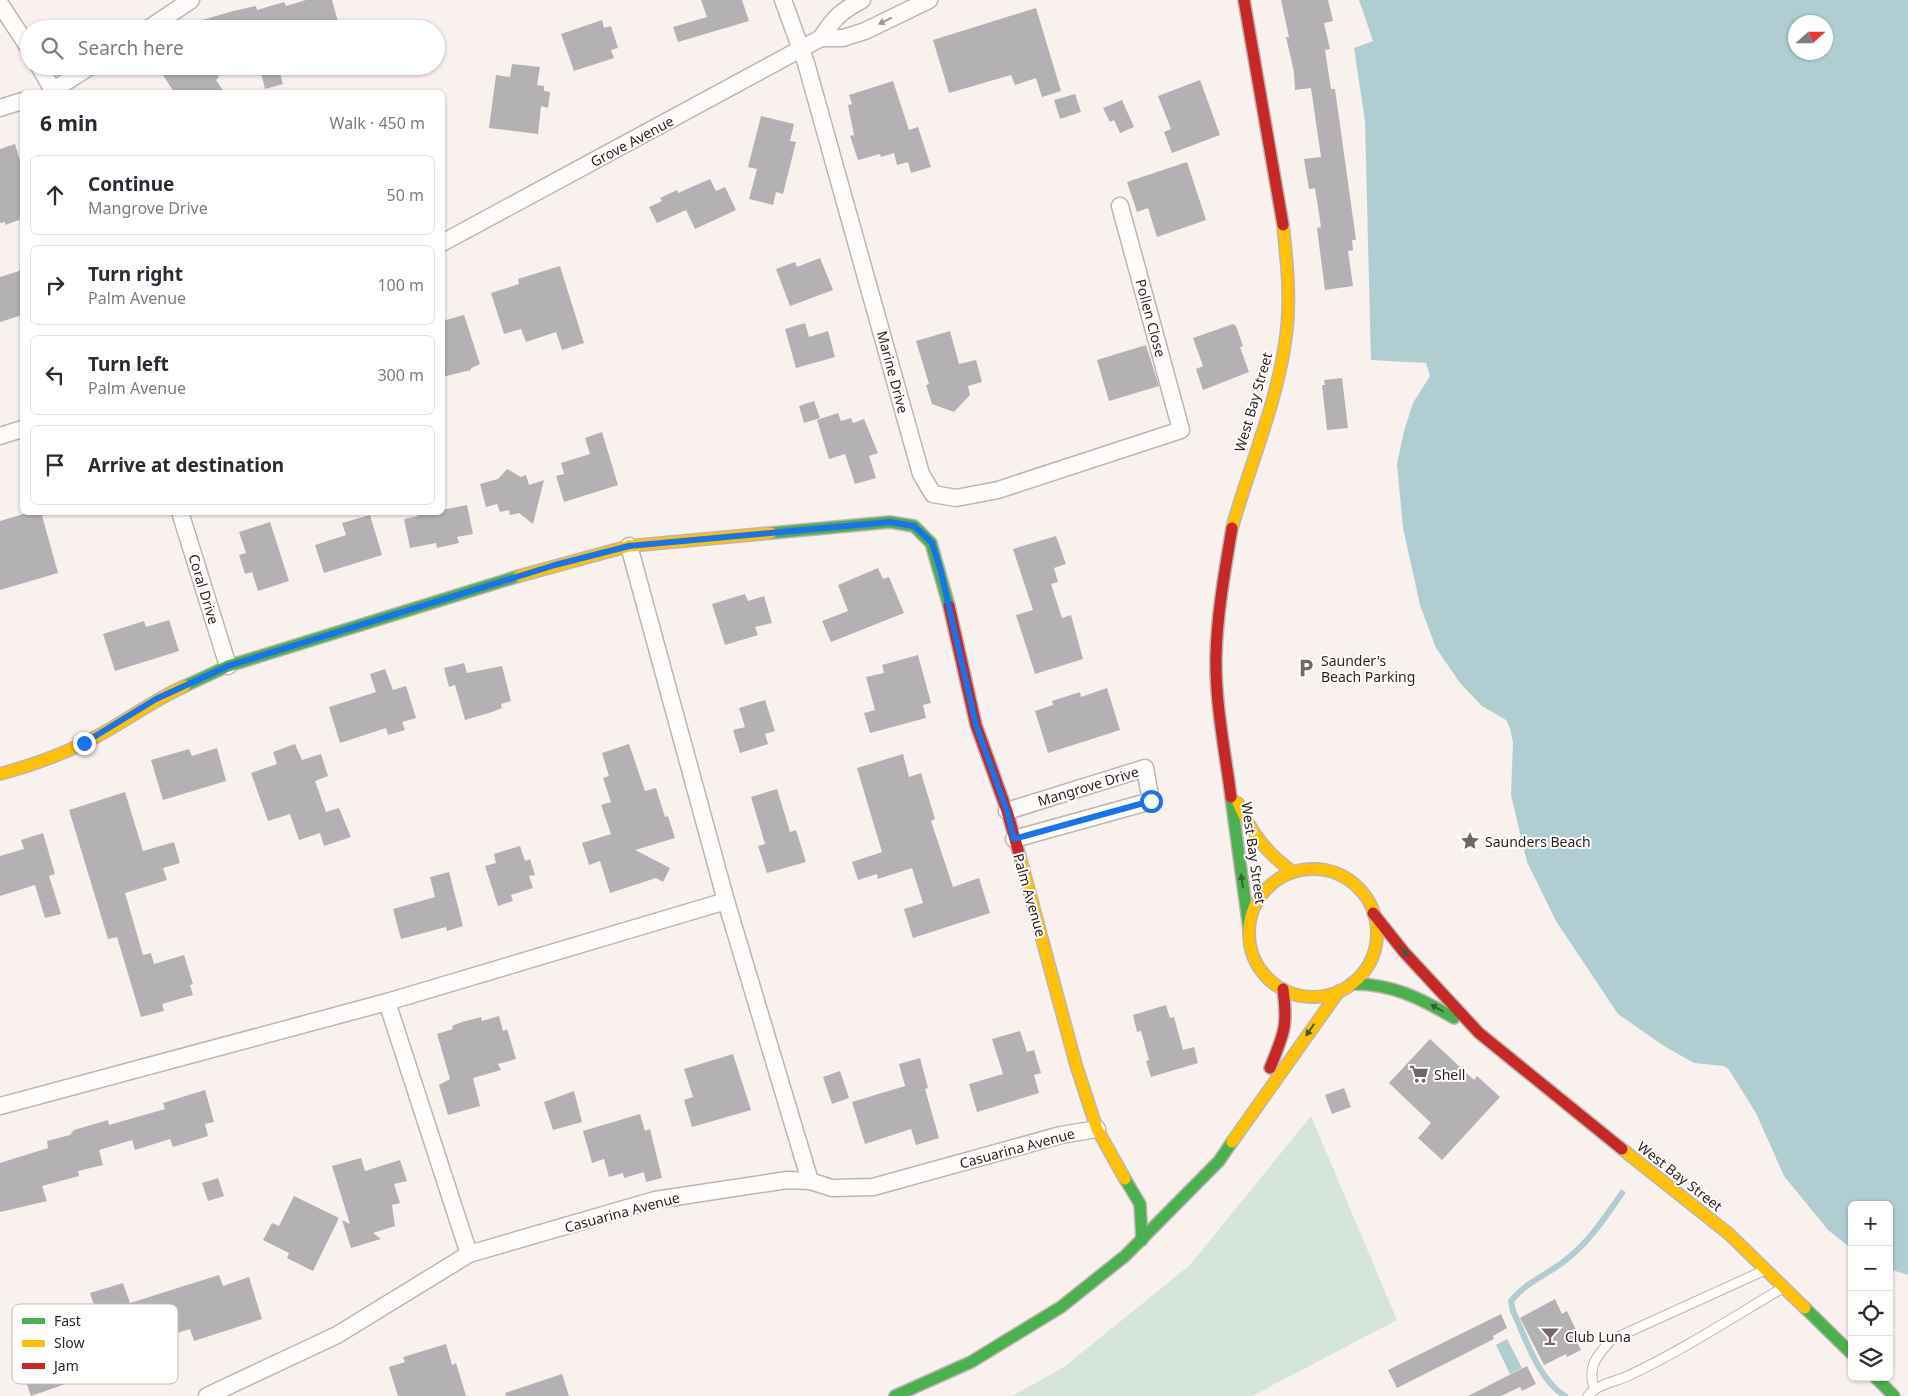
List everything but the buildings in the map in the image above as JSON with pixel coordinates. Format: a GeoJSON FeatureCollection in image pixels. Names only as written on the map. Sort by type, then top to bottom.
{"type":"FeatureCollection","features":[{"type":"Feature","properties":{"kind":"main road","name":"West Bay Street"},"geometry":{"type":"LineString","coordinates":[[1244,0],[1283,225],[1289,284],[1286,336],[1275,388],[1232,527],[1220,610],[1216,657],[1220,718],[1228,782],[1254,957],[1261,970],[1282,989],[1294,994],[1316,997],[1339,991],[1352,984],[1369,964],[1374,952],[1376,926],[1373,913]]}},
{"type":"Feature","properties":{"kind":"main road","name":"Palm Avenue"},"geometry":{"type":"LineString","coordinates":[[0,774],[36,764],[84,743],[156,699],[228,666],[555,565],[629,546],[890,522],[914,526],[932,543],[941,572],[976,725],[1007,811],[1076,1065],[1096,1129],[1140,1204],[1142,1240]]}},
{"type":"Feature","properties":{"kind":"main road","name":"West Bay Street"},"geometry":{"type":"LineString","coordinates":[[1228,782],[1249,827],[1264,850],[1293,872]]}},
{"type":"Feature","properties":{"kind":"main road","name":"West Bay Street"},"geometry":{"type":"LineString","coordinates":[[1250,929],[1252,914],[1258,900],[1268,888],[1293,872],[1308,869],[1323,870],[1346,878],[1364,895],[1373,913],[1404,952],[1479,1033],[1544,1088],[1729,1234],[1848,1350]]}},
{"type":"Feature","properties":{"kind":"main road","name":"West Bay Street"},"geometry":{"type":"LineString","coordinates":[[1352,984],[1372,982],[1392,986],[1411,993],[1479,1033]]}},
{"type":"Feature","properties":{"kind":"main road"},"geometry":{"type":"LineString","coordinates":[[1247,1122],[1285,1031],[1287,1016],[1282,989]]}},
{"type":"Feature","properties":{"kind":"main road"},"geometry":{"type":"LineString","coordinates":[[895,1396],[971,1362],[1054,1312],[1142,1240],[1219,1161],[1339,991]]}},
{"type":"Feature","properties":{"kind":"main road"},"geometry":{"type":"LineString","coordinates":[[1879,1381],[1894,1396]]}},
{"type":"Feature","properties":{"kind":"street"},"geometry":{"type":"LineString","coordinates":[[162,20],[192,0]]}},
{"type":"Feature","properties":{"kind":"street","name":"Marine Drive"},"geometry":{"type":"LineString","coordinates":[[783,0],[801,49],[921,474],[933,494],[956,498],[998,490],[1182,430]]}},
{"type":"Feature","properties":{"kind":"street","name":"Grove Avenue"},"geometry":{"type":"LineString","coordinates":[[821,38],[832,20],[844,9],[862,0]]}},
{"type":"Feature","properties":{"kind":"street","name":"Grove Avenue"},"geometry":{"type":"LineString","coordinates":[[445,241],[821,38],[843,38],[865,31],[929,0]]}},
{"type":"Feature","properties":{"kind":"street"},"geometry":{"type":"LineString","coordinates":[[0,4],[20,34]]}},
{"type":"Feature","properties":{"kind":"street"},"geometry":{"type":"LineString","coordinates":[[44,75],[51,90]]}},
{"type":"Feature","properties":{"kind":"street"},"geometry":{"type":"LineString","coordinates":[[55,90],[78,75]]}},
{"type":"Feature","properties":{"kind":"street"},"geometry":{"type":"LineString","coordinates":[[0,108],[20,102]]}},
{"type":"Feature","properties":{"kind":"street","name":"Pollen Close"},"geometry":{"type":"LineString","coordinates":[[1120,206],[1182,430]]}},
{"type":"Feature","properties":{"kind":"street"},"geometry":{"type":"LineString","coordinates":[[0,436],[20,430]]}},
{"type":"Feature","properties":{"kind":"street","name":"Coral Drive"},"geometry":{"type":"LineString","coordinates":[[181,515],[228,666]]}},
{"type":"Feature","properties":{"kind":"street"},"geometry":{"type":"LineString","coordinates":[[629,546],[726,901],[810,1181]]}},
{"type":"Feature","properties":{"kind":"street","name":"Mangrove Drive"},"geometry":{"type":"LineString","coordinates":[[1007,811],[1145,768],[1151,801],[1014,839]]}},
{"type":"Feature","properties":{"kind":"street"},"geometry":{"type":"LineString","coordinates":[[0,1106],[387,1002],[726,901]]}},
{"type":"Feature","properties":{"kind":"street"},"geometry":{"type":"LineString","coordinates":[[387,1002],[469,1254]]}},
{"type":"Feature","properties":{"kind":"street","name":"Casuarina Avenue"},"geometry":{"type":"LineString","coordinates":[[207,1396],[337,1335],[469,1254],[655,1200],[787,1180],[810,1181],[832,1188],[873,1187],[1060,1135],[1096,1129]]}},
{"type":"Feature","properties":{"kind":"street"},"geometry":{"type":"LineString","coordinates":[[1140,1204],[1176,1206]]}},
{"type":"Feature","properties":{"kind":"lane"},"geometry":{"type":"LineString","coordinates":[[1594,1388],[1590,1377],[1593,1360],[1612,1340],[1765,1270]]}},
{"type":"Feature","properties":{"kind":"lane"},"geometry":{"type":"LineString","coordinates":[[1588,1396],[1594,1388],[1617,1381],[1653,1364],[1783,1288]]}},
{"type":"Feature","properties":{"kind":"green space"},"geometry":{"type":"Polygon","coordinates":[[[1311,1116],[1397,1320],[1252,1396],[1012,1396],[1064,1367],[1190,1265],[1311,1116]]]}},
{"type":"Feature","properties":{"kind":"water"},"geometry":{"type":"Polygon","coordinates":[[[1359,0],[1908,0],[1908,1275],[1893,1270],[1893,1201],[1848,1201],[1848,1246],[1828,1230],[1784,1176],[1756,1113],[1729,1070],[1724,1066],[1694,1063],[1664,1046],[1618,1014],[1556,921],[1527,862],[1511,795],[1513,743],[1510,728],[1506,720],[1482,706],[1460,683],[1436,648],[1420,605],[1403,528],[1397,464],[1404,431],[1413,403],[1430,376],[1426,363],[1371,360],[1365,121],[1354,48],[1373,41],[1359,0]]]}},
{"type":"Feature","properties":{"kind":"water"},"geometry":{"type":"Polygon","coordinates":[[[1507,1339],[1522,1368],[1510,1374],[1496,1345],[1507,1339]]]}},
{"type":"Feature","properties":{"kind":"waterway"},"geometry":{"type":"LineString","coordinates":[[1565,1396],[1556,1389],[1540,1369],[1513,1311],[1511,1301],[1524,1288],[1560,1265],[1575,1252],[1597,1228],[1622,1193]]}},
{"type":"Feature","properties":{"kind":"traffic: fast"},"geometry":{"type":"LineString","coordinates":[[771,533],[890,522],[914,526],[931,543],[949,606]]}},
{"type":"Feature","properties":{"kind":"traffic: fast"},"geometry":{"type":"LineString","coordinates":[[185,686],[228,666],[519,576]]}},
{"type":"Feature","properties":{"kind":"traffic: fast"},"geometry":{"type":"LineString","coordinates":[[1231,797],[1249,929]]}},
{"type":"Feature","properties":{"kind":"traffic: fast"},"geometry":{"type":"LineString","coordinates":[[1351,984],[1379,986],[1405,993],[1454,1018]]}},
{"type":"Feature","properties":{"kind":"traffic: fast"},"geometry":{"type":"LineString","coordinates":[[895,1396],[971,1362],[1061,1307],[1125,1256],[1219,1161],[1232,1142]]}},
{"type":"Feature","properties":{"kind":"traffic: fast"},"geometry":{"type":"LineString","coordinates":[[1125,1179],[1140,1204],[1142,1240]]}},
{"type":"Feature","properties":{"kind":"traffic: fast"},"geometry":{"type":"LineString","coordinates":[[1805,1308],[1848,1350]]}},
{"type":"Feature","properties":{"kind":"traffic: fast"},"geometry":{"type":"LineString","coordinates":[[1879,1381],[1894,1396]]}},
{"type":"Feature","properties":{"kind":"traffic: slow"},"geometry":{"type":"LineString","coordinates":[[1232,528],[1270,408],[1282,360],[1286,336],[1288,294],[1283,225]]}},
{"type":"Feature","properties":{"kind":"traffic: slow"},"geometry":{"type":"LineString","coordinates":[[519,576],[629,546],[771,533]]}},
{"type":"Feature","properties":{"kind":"traffic: slow"},"geometry":{"type":"LineString","coordinates":[[0,774],[72,749],[185,686]]}},
{"type":"Feature","properties":{"kind":"traffic: slow"},"geometry":{"type":"LineString","coordinates":[[1238,803],[1248,823],[1261,842],[1275,858],[1293,872]]}},
{"type":"Feature","properties":{"kind":"traffic: slow"},"geometry":{"type":"LineString","coordinates":[[1020,857],[1076,1065],[1097,1129],[1125,1179]]}},
{"type":"Feature","properties":{"kind":"traffic: slow"},"geometry":{"type":"LineString","coordinates":[[1313,869],[1337,874],[1358,888],[1372,909],[1377,933],[1372,957],[1358,978],[1337,992],[1313,997],[1289,992],[1268,978],[1254,957],[1249,933],[1254,909],[1268,888],[1289,874],[1313,869]]}},
{"type":"Feature","properties":{"kind":"traffic: slow"},"geometry":{"type":"LineString","coordinates":[[1232,1142],[1339,991]]}},
{"type":"Feature","properties":{"kind":"traffic: slow"},"geometry":{"type":"LineString","coordinates":[[1622,1149],[1729,1234],[1805,1308]]}},
{"type":"Feature","properties":{"kind":"traffic: jam"},"geometry":{"type":"LineString","coordinates":[[1244,0],[1283,225]]}},
{"type":"Feature","properties":{"kind":"traffic: jam"},"geometry":{"type":"LineString","coordinates":[[1231,797],[1219,709],[1216,656],[1220,608],[1232,528]]}},
{"type":"Feature","properties":{"kind":"traffic: jam"},"geometry":{"type":"LineString","coordinates":[[949,606],[976,725],[1007,811],[1020,857]]}},
{"type":"Feature","properties":{"kind":"traffic: jam"},"geometry":{"type":"LineString","coordinates":[[1373,913],[1404,952],[1479,1033],[1622,1149]]}},
{"type":"Feature","properties":{"kind":"traffic: jam"},"geometry":{"type":"LineString","coordinates":[[1270,1068],[1284,1030],[1283,989]]}},
{"type":"Feature","properties":{"kind":"place","name":"Saunder's Beach Parking"},"geometry":{"type":"Point","coordinates":[1306,668]}},
{"type":"Feature","properties":{"kind":"place","name":"Saunders Beach"},"geometry":{"type":"Point","coordinates":[1470,841]}},
{"type":"Feature","properties":{"kind":"place","name":"Shell"},"geometry":{"type":"Point","coordinates":[1419,1074]}},
{"type":"Feature","properties":{"kind":"place","name":"Club Luna"},"geometry":{"type":"Point","coordinates":[1550,1336]}},
{"type":"Feature","properties":{"kind":"route"},"geometry":{"type":"LineString","coordinates":[[84,743],[156,699],[228,666],[555,565],[629,546],[798,532],[890,522],[914,526],[932,543],[941,572],[976,725],[1007,811],[1014,839],[1151,801]]}}]}
